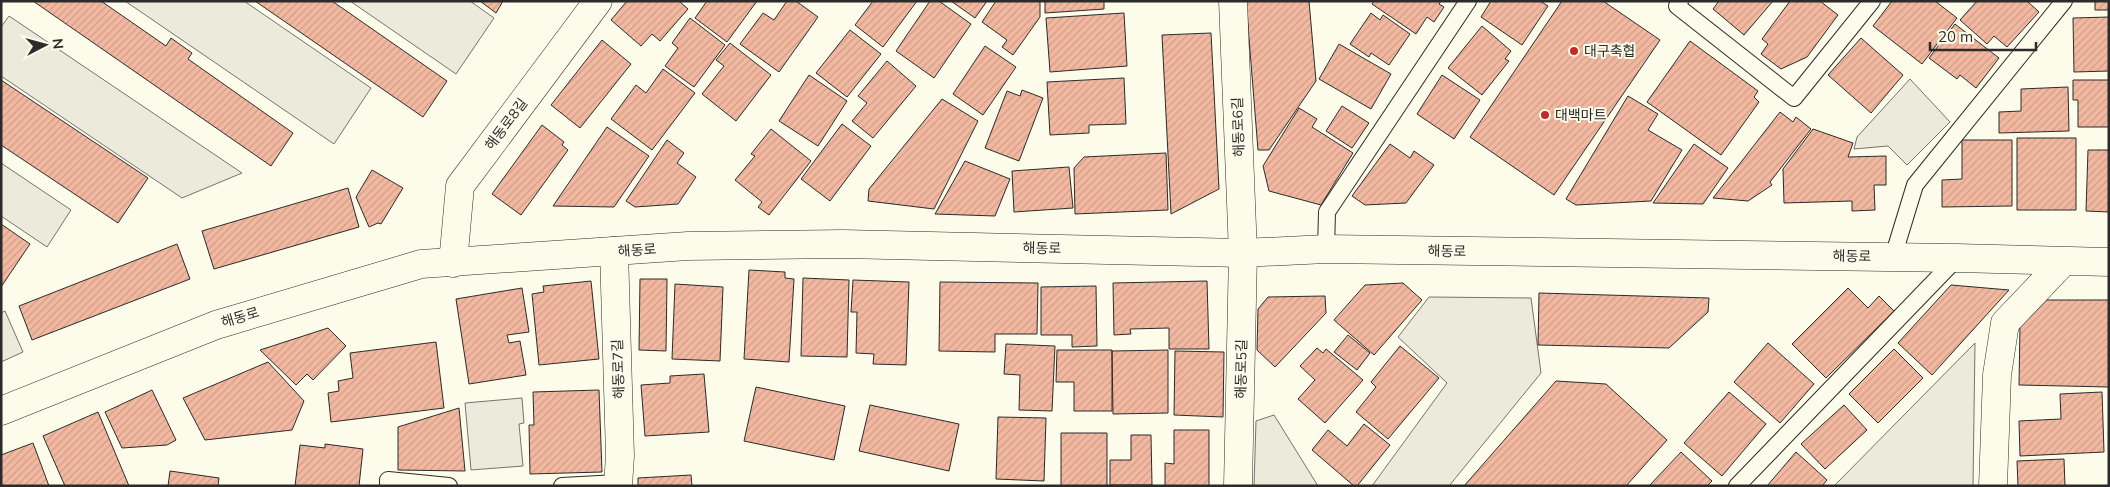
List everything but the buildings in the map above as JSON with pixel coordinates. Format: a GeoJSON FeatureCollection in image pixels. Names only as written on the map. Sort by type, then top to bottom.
{"type":"FeatureCollection","features":[{"type":"Feature","properties":{"kind":"street","name":"해동로8길"},"geometry":{"type":"LineString","coordinates":[[453,263],[460,186],[598,1]]}},
{"type":"Feature","properties":{"kind":"street","name":"해동로6길"},"geometry":{"type":"LineString","coordinates":[[1233,1],[1243,253]]}},
{"type":"Feature","properties":{"kind":"street","name":"해동로"},"geometry":{"type":"LineString","coordinates":[[1,411],[216,324],[420,264],[688,246],[843,244],[1243,253],[1326,249],[2109,262]]}},
{"type":"Feature","properties":{"kind":"street","name":"해동로7길"},"geometry":{"type":"LineString","coordinates":[[614,251],[620,456],[618,485]]}},
{"type":"Feature","properties":{"kind":"street","name":"해동로5길"},"geometry":{"type":"LineString","coordinates":[[1238,486],[1243,253]]}},
{"type":"Feature","properties":{"kind":"street"},"geometry":{"type":"LineString","coordinates":[[1993,486],[1998,375],[2005,323],[2063,262]]}},
{"type":"Feature","properties":{"kind":"lane"},"geometry":{"type":"LineString","coordinates":[[1326,249],[1327,212],[1468,1]]}},
{"type":"Feature","properties":{"kind":"lane"},"geometry":{"type":"LineString","coordinates":[[1680,1],[1676,6],[1794,98],[1872,1]]}},
{"type":"Feature","properties":{"kind":"lane"},"geometry":{"type":"LineString","coordinates":[[1893,257],[1915,185],[2064,1]]}},
{"type":"Feature","properties":{"kind":"lane"},"geometry":{"type":"LineString","coordinates":[[1737,486],[1957,258]]}},
{"type":"Feature","properties":{"kind":"lane"},"geometry":{"type":"LineString","coordinates":[[388,486],[388,480],[449,486]]}},
{"type":"Feature","properties":{"kind":"lane"},"geometry":{"type":"LineString","coordinates":[[562,486],[618,485]]}},
{"type":"Feature","properties":{"kind":"shaded area"},"geometry":{"type":"Polygon","coordinates":[[[125,1],[244,1],[371,88],[334,144],[125,1]]]}},
{"type":"Feature","properties":{"kind":"shaded area"},"geometry":{"type":"Polygon","coordinates":[[[350,1],[470,1],[494,18],[456,74],[350,1]]]}},
{"type":"Feature","properties":{"kind":"shaded area"},"geometry":{"type":"Polygon","coordinates":[[[9,16],[242,173],[182,198],[1,76],[1,27],[9,16]]]}},
{"type":"Feature","properties":{"kind":"shaded area"},"geometry":{"type":"Polygon","coordinates":[[[1910,79],[1950,122],[1907,165],[1888,146],[1854,149],[1857,137],[1910,79]]]}},
{"type":"Feature","properties":{"kind":"shaded area"},"geometry":{"type":"Polygon","coordinates":[[[1,163],[71,210],[47,247],[1,216],[1,163]]]}},
{"type":"Feature","properties":{"kind":"shaded area"},"geometry":{"type":"Polygon","coordinates":[[[1429,297],[1531,298],[1541,373],[1449,486],[1372,486],[1447,383],[1398,337],[1429,297]]]}},
{"type":"Feature","properties":{"kind":"shaded area"},"geometry":{"type":"Polygon","coordinates":[[[5,311],[23,352],[1,362],[1,313],[5,311]]]}},
{"type":"Feature","properties":{"kind":"shaded area"},"geometry":{"type":"Polygon","coordinates":[[[1975,343],[1973,486],[1834,486],[1975,343]]]}},
{"type":"Feature","properties":{"kind":"shaded area"},"geometry":{"type":"Polygon","coordinates":[[[522,398],[524,423],[519,424],[523,466],[471,470],[465,403],[522,398]]]}},
{"type":"Feature","properties":{"kind":"shaded area"},"geometry":{"type":"Polygon","coordinates":[[[1274,415],[1318,486],[1254,486],[1256,421],[1274,415]]]}},
{"type":"Feature","properties":{"kind":"place","name":"대구축협"},"geometry":{"type":"Point","coordinates":[1574,51]}},
{"type":"Feature","properties":{"kind":"place","name":"대백마트"},"geometry":{"type":"Point","coordinates":[1545,115]}}]}
